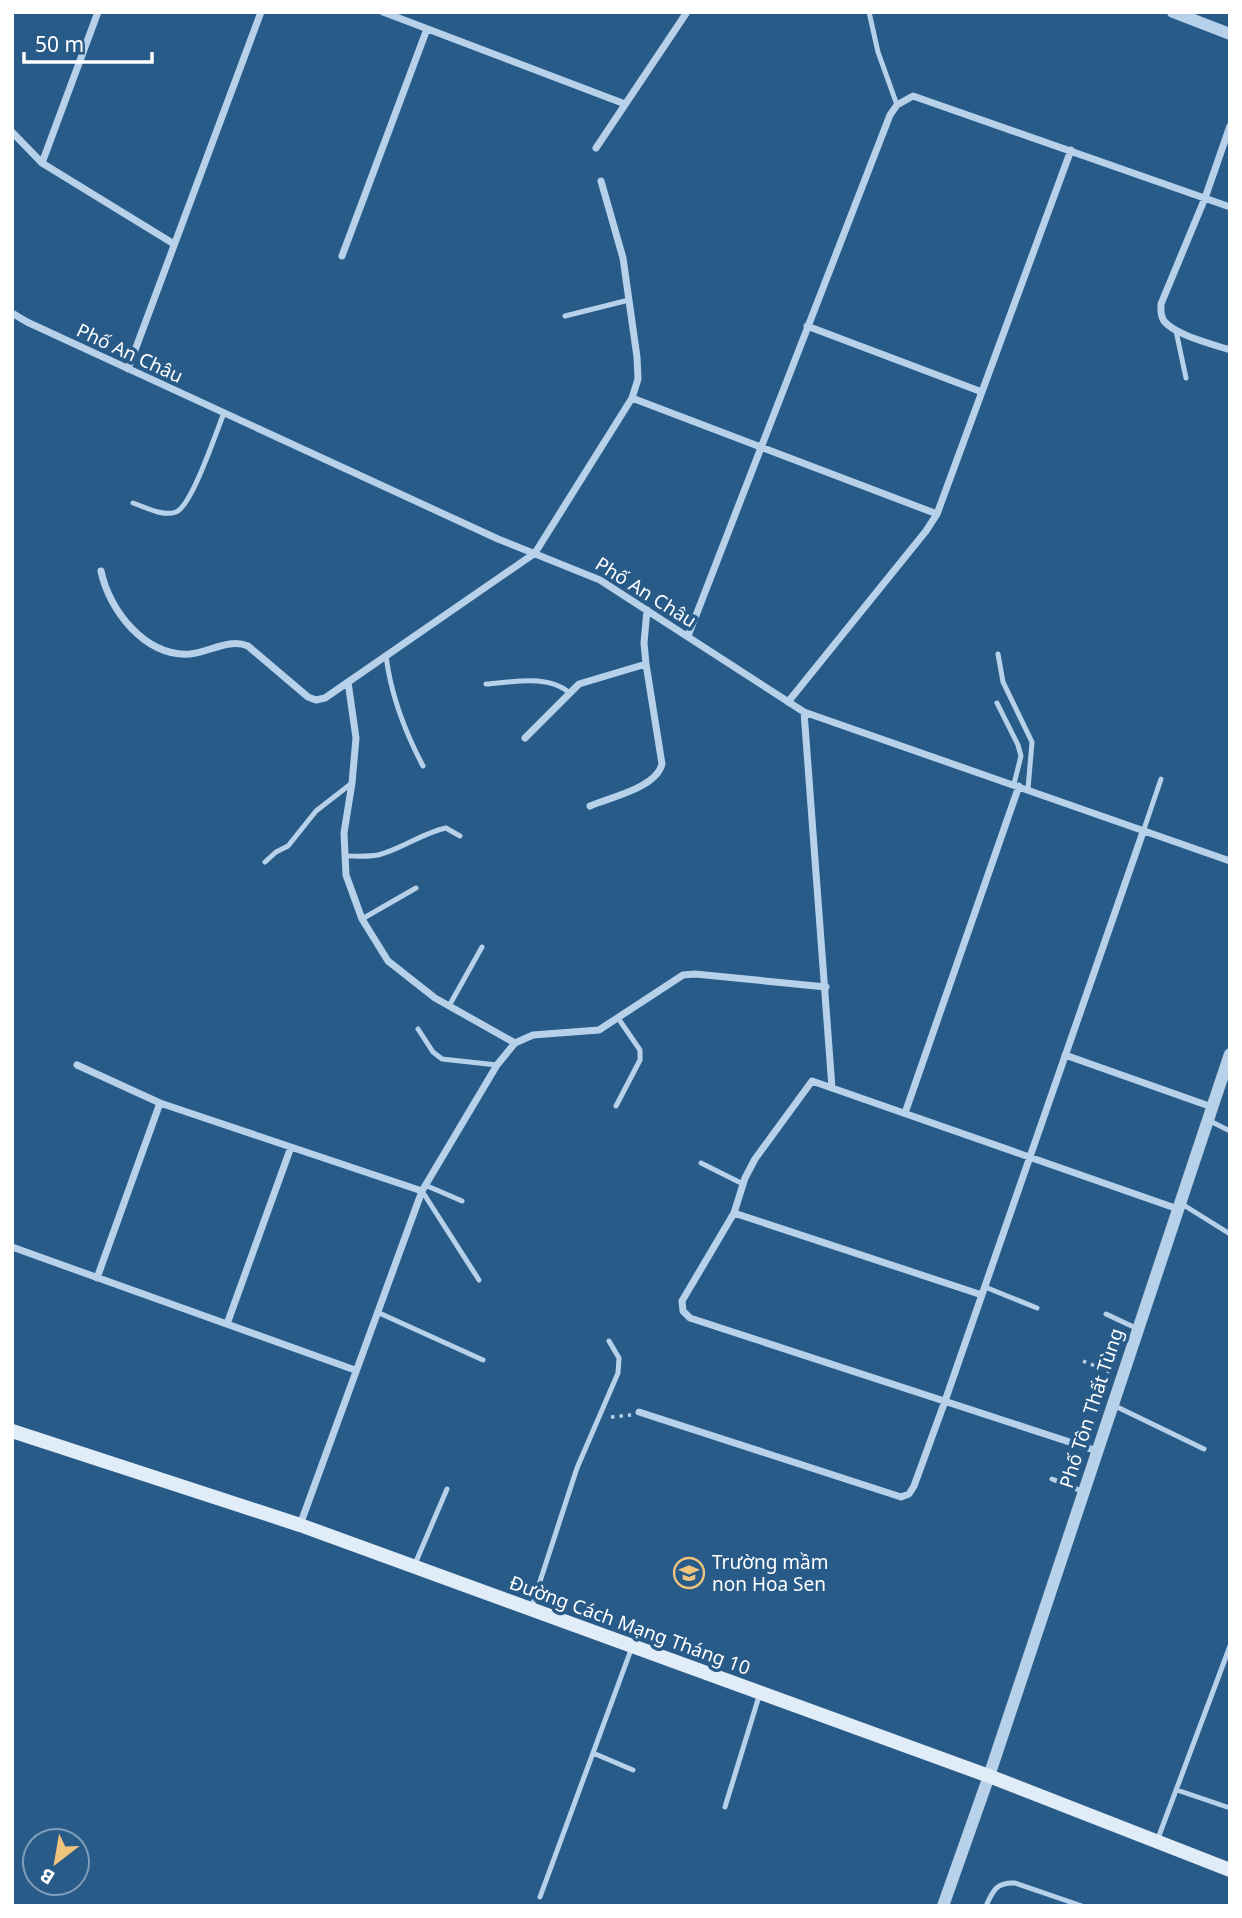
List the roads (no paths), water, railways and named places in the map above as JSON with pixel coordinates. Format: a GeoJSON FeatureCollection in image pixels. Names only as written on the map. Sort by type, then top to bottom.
{"type":"FeatureCollection","features":[{"type":"Feature","properties":{"kind":"main road","name":"Đường Cách Mạng Tháng 10"},"geometry":{"type":"LineString","coordinates":[[12,1431],[300,1525],[989,1776],[1230,1870]]}},
{"type":"Feature","properties":{"kind":"street"},"geometry":{"type":"LineString","coordinates":[[42,163],[99,12]]}},
{"type":"Feature","properties":{"kind":"street"},"geometry":{"type":"LineString","coordinates":[[128,369],[261,12]]}},
{"type":"Feature","properties":{"kind":"street"},"geometry":{"type":"LineString","coordinates":[[383,12],[625,104]]}},
{"type":"Feature","properties":{"kind":"street"},"geometry":{"type":"LineString","coordinates":[[596,148],[687,12]]}},
{"type":"Feature","properties":{"kind":"street"},"geometry":{"type":"LineString","coordinates":[[1173,12],[1230,33]]}},
{"type":"Feature","properties":{"kind":"street"},"geometry":{"type":"LineString","coordinates":[[342,256],[427,29]]}},
{"type":"Feature","properties":{"kind":"street"},"geometry":{"type":"LineString","coordinates":[[688,636],[890,115],[897,105],[913,96],[1230,207]]}},
{"type":"Feature","properties":{"kind":"street"},"geometry":{"type":"LineString","coordinates":[[1230,126],[1205,198],[1161,304],[1161,315],[1176,331],[1230,350]]}},
{"type":"Feature","properties":{"kind":"street"},"geometry":{"type":"LineString","coordinates":[[12,132],[42,163],[174,244]]}},
{"type":"Feature","properties":{"kind":"street"},"geometry":{"type":"LineString","coordinates":[[788,702],[937,514],[1071,150]]}},
{"type":"Feature","properties":{"kind":"street"},"geometry":{"type":"LineString","coordinates":[[101,571],[104,585],[117,610],[131,628],[152,644],[171,652],[190,654],[240,642],[308,697],[316,700],[325,698],[535,553],[632,398],[638,379],[623,258],[601,181]]}},
{"type":"Feature","properties":{"kind":"street","name":"Phố An Châu"},"geometry":{"type":"LineString","coordinates":[[12,313],[498,539],[582,571],[648,610],[804,712],[1028,789],[1143,832],[1230,860]]}},
{"type":"Feature","properties":{"kind":"street"},"geometry":{"type":"LineString","coordinates":[[807,326],[982,391]]}},
{"type":"Feature","properties":{"kind":"street"},"geometry":{"type":"LineString","coordinates":[[632,398],[937,514]]}},
{"type":"Feature","properties":{"kind":"street"},"geometry":{"type":"LineString","coordinates":[[590,806],[646,784],[660,772],[662,764],[644,643],[648,610]]}},
{"type":"Feature","properties":{"kind":"street"},"geometry":{"type":"LineString","coordinates":[[525,738],[579,684],[646,664]]}},
{"type":"Feature","properties":{"kind":"street"},"geometry":{"type":"LineString","coordinates":[[348,682],[356,738],[344,834],[346,876],[362,919],[388,961],[435,998],[515,1043]]}},
{"type":"Feature","properties":{"kind":"street"},"geometry":{"type":"LineString","coordinates":[[804,712],[832,1088]]}},
{"type":"Feature","properties":{"kind":"street"},"geometry":{"type":"LineString","coordinates":[[905,1113],[1016,785]]}},
{"type":"Feature","properties":{"kind":"street"},"geometry":{"type":"LineString","coordinates":[[639,1412],[901,1497],[909,1494],[945,1401],[1143,832]]}},
{"type":"Feature","properties":{"kind":"street"},"geometry":{"type":"LineString","coordinates":[[300,1525],[424,1188],[497,1065],[515,1043],[542,1033],[589,1033],[599,1030],[683,975],[826,987]]}},
{"type":"Feature","properties":{"kind":"street","name":"Phố Tôn Thất Tùng"},"geometry":{"type":"LineString","coordinates":[[943,1906],[1230,1054]]}},
{"type":"Feature","properties":{"kind":"street"},"geometry":{"type":"LineString","coordinates":[[1065,1055],[1210,1113]]}},
{"type":"Feature","properties":{"kind":"street"},"geometry":{"type":"LineString","coordinates":[[77,1065],[160,1104],[424,1188]]}},
{"type":"Feature","properties":{"kind":"street"},"geometry":{"type":"LineString","coordinates":[[1097,1451],[690,1318],[681,1307],[682,1301],[734,1213],[755,1158],[812,1081],[1179,1206]]}},
{"type":"Feature","properties":{"kind":"street"},"geometry":{"type":"LineString","coordinates":[[97,1278],[160,1104]]}},
{"type":"Feature","properties":{"kind":"street"},"geometry":{"type":"LineString","coordinates":[[227,1324],[291,1147]]}},
{"type":"Feature","properties":{"kind":"street"},"geometry":{"type":"LineString","coordinates":[[734,1213],[982,1295]]}},
{"type":"Feature","properties":{"kind":"street"},"geometry":{"type":"LineString","coordinates":[[12,1247],[355,1370]]}},
{"type":"Feature","properties":{"kind":"lane"},"geometry":{"type":"LineString","coordinates":[[869,12],[878,52],[897,105]]}},
{"type":"Feature","properties":{"kind":"lane"},"geometry":{"type":"LineString","coordinates":[[565,316],[629,300]]}},
{"type":"Feature","properties":{"kind":"lane"},"geometry":{"type":"LineString","coordinates":[[1176,331],[1186,378]]}},
{"type":"Feature","properties":{"kind":"lane"},"geometry":{"type":"LineString","coordinates":[[133,503],[162,512],[179,511],[190,498],[224,413]]}},
{"type":"Feature","properties":{"kind":"lane"},"geometry":{"type":"LineString","coordinates":[[998,654],[1003,682],[1032,742],[1028,789]]}},
{"type":"Feature","properties":{"kind":"lane"},"geometry":{"type":"LineString","coordinates":[[386,656],[390,684],[405,730],[423,766]]}},
{"type":"Feature","properties":{"kind":"lane"},"geometry":{"type":"LineString","coordinates":[[486,684],[547,681],[562,686],[570,693]]}},
{"type":"Feature","properties":{"kind":"lane"},"geometry":{"type":"LineString","coordinates":[[997,703],[1021,756],[1016,785]]}},
{"type":"Feature","properties":{"kind":"lane"},"geometry":{"type":"LineString","coordinates":[[1143,832],[1161,779]]}},
{"type":"Feature","properties":{"kind":"lane"},"geometry":{"type":"LineString","coordinates":[[265,862],[288,846],[316,811],[352,783]]}},
{"type":"Feature","properties":{"kind":"lane"},"geometry":{"type":"LineString","coordinates":[[345,856],[369,857],[381,854],[446,828],[460,836]]}},
{"type":"Feature","properties":{"kind":"lane"},"geometry":{"type":"LineString","coordinates":[[362,919],[416,888]]}},
{"type":"Feature","properties":{"kind":"lane"},"geometry":{"type":"LineString","coordinates":[[449,1006],[482,947]]}},
{"type":"Feature","properties":{"kind":"lane"},"geometry":{"type":"LineString","coordinates":[[616,1106],[641,1054],[618,1018]]}},
{"type":"Feature","properties":{"kind":"lane"},"geometry":{"type":"LineString","coordinates":[[418,1029],[433,1052],[442,1059],[497,1065]]}},
{"type":"Feature","properties":{"kind":"lane"},"geometry":{"type":"LineString","coordinates":[[1210,1113],[1230,1131]]}},
{"type":"Feature","properties":{"kind":"lane"},"geometry":{"type":"LineString","coordinates":[[701,1163],[743,1184]]}},
{"type":"Feature","properties":{"kind":"lane"},"geometry":{"type":"LineString","coordinates":[[424,1188],[462,1202]]}},
{"type":"Feature","properties":{"kind":"lane"},"geometry":{"type":"LineString","coordinates":[[424,1188],[479,1280]]}},
{"type":"Feature","properties":{"kind":"lane"},"geometry":{"type":"LineString","coordinates":[[1179,1206],[1230,1234]]}},
{"type":"Feature","properties":{"kind":"lane"},"geometry":{"type":"LineString","coordinates":[[985,1286],[1037,1308]]}},
{"type":"Feature","properties":{"kind":"lane"},"geometry":{"type":"LineString","coordinates":[[377,1312],[483,1360]]}},
{"type":"Feature","properties":{"kind":"lane"},"geometry":{"type":"LineString","coordinates":[[1105,1314],[1138,1329]]}},
{"type":"Feature","properties":{"kind":"lane"},"geometry":{"type":"LineString","coordinates":[[531,1609],[577,1468],[620,1367],[620,1358],[609,1341]]}},
{"type":"Feature","properties":{"kind":"lane"},"geometry":{"type":"LineString","coordinates":[[1113,1405],[1204,1449]]}},
{"type":"Feature","properties":{"kind":"lane"},"geometry":{"type":"LineString","coordinates":[[1052,1479],[1084,1492]]}},
{"type":"Feature","properties":{"kind":"lane"},"geometry":{"type":"LineString","coordinates":[[414,1567],[447,1489]]}},
{"type":"Feature","properties":{"kind":"lane"},"geometry":{"type":"LineString","coordinates":[[540,1896],[633,1646]]}},
{"type":"Feature","properties":{"kind":"lane"},"geometry":{"type":"LineString","coordinates":[[1157,1841],[1230,1646]]}},
{"type":"Feature","properties":{"kind":"lane"},"geometry":{"type":"LineString","coordinates":[[725,1807],[760,1692]]}},
{"type":"Feature","properties":{"kind":"lane"},"geometry":{"type":"LineString","coordinates":[[593,1754],[633,1770]]}},
{"type":"Feature","properties":{"kind":"lane"},"geometry":{"type":"LineString","coordinates":[[1177,1790],[1230,1808]]}},
{"type":"Feature","properties":{"kind":"lane"},"geometry":{"type":"LineString","coordinates":[[986,1906],[992,1892],[1004,1882],[1015,1883],[1083,1906]]}},
{"type":"Feature","properties":{"kind":"place","name":"Trường mầm non Hoa Sen"},"geometry":{"type":"Point","coordinates":[689,1573]}}]}
